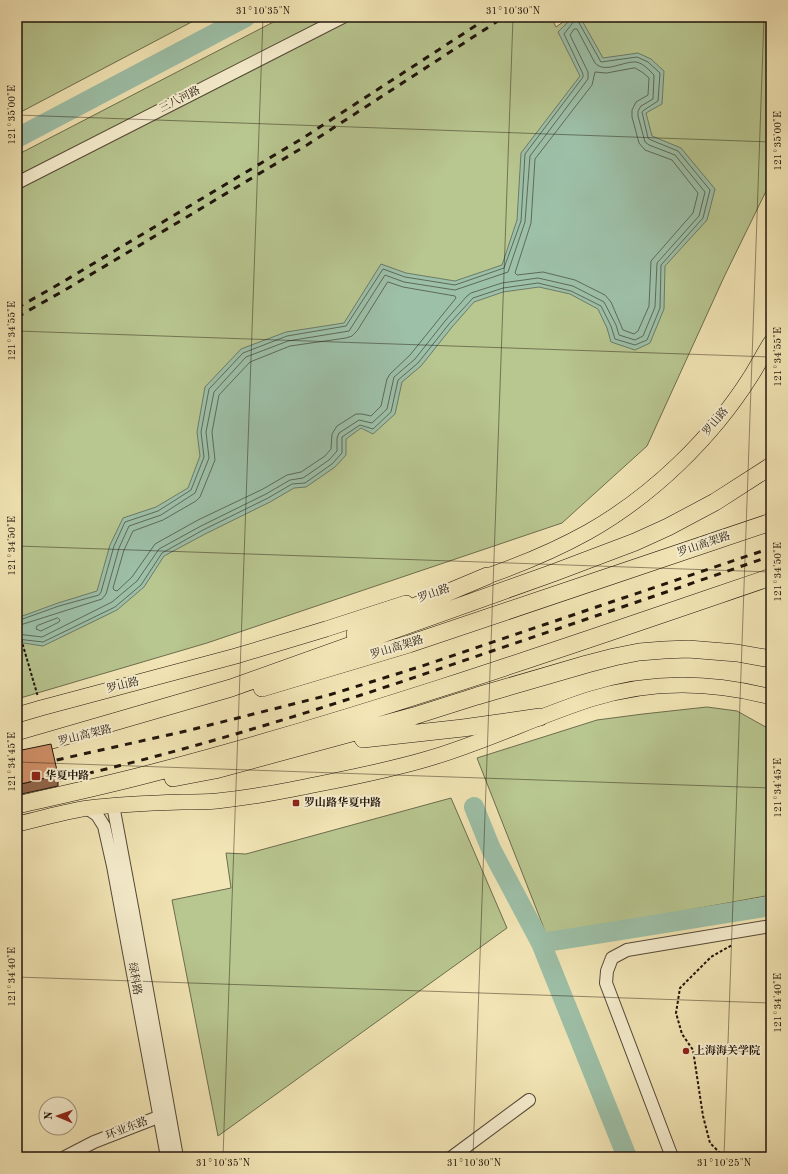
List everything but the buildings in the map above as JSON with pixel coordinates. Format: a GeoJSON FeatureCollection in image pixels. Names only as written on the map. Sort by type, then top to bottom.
{"type":"FeatureCollection","features":[{"type":"Feature","properties":{"kind":"highway"},"geometry":{"type":"LineString","coordinates":[[715,502],[752,476],[771,460]]}},
{"type":"Feature","properties":{"kind":"highway"},"geometry":{"type":"LineString","coordinates":[[17,751],[231,688],[525,584],[635,542],[668,527],[715,502],[771,466]]}},
{"type":"Feature","properties":{"kind":"highway","name":"罗山高架路"},"geometry":{"type":"LineString","coordinates":[[17,751],[146,721],[307,675],[409,644],[771,522]]}},
{"type":"Feature","properties":{"kind":"highway"},"geometry":{"type":"LineString","coordinates":[[231,688],[318,652],[406,610],[487,576]]}},
{"type":"Feature","properties":{"kind":"highway"},"geometry":{"type":"LineString","coordinates":[[17,806],[159,772],[425,694],[771,577]]}},
{"type":"Feature","properties":{"kind":"highway"},"geometry":{"type":"LineString","coordinates":[[17,806],[124,788],[215,770],[414,716],[587,664],[639,652],[688,649],[737,653],[771,659]]}},
{"type":"Feature","properties":{"kind":"highway"},"geometry":{"type":"LineString","coordinates":[[712,651],[771,670]]}},
{"type":"Feature","properties":{"kind":"highway"},"geometry":{"type":"LineString","coordinates":[[278,753],[333,742],[463,728],[540,717]]}},
{"type":"Feature","properties":{"kind":"main road","name":"罗山路"},"geometry":{"type":"LineString","coordinates":[[17,715],[236,656],[326,629],[487,576],[562,546],[614,516],[666,476],[691,451],[722,416],[751,376],[771,342]]}},
{"type":"Feature","properties":{"kind":"main road"},"geometry":{"type":"LineString","coordinates":[[17,824],[87,808],[113,805],[216,801],[262,795],[364,774],[427,759],[592,698],[622,691],[654,686],[689,684],[746,690],[771,697]]}},
{"type":"Feature","properties":{"kind":"street","name":"三八河路"},"geometry":{"type":"LineString","coordinates":[[17,183],[343,17]]}},
{"type":"Feature","properties":{"kind":"street","name":"绿科路"},"geometry":{"type":"LineString","coordinates":[[113,805],[133,912],[164,1115],[167,1157]]}},
{"type":"Feature","properties":{"kind":"street","name":"绿科路"},"geometry":{"type":"LineString","coordinates":[[87,808],[97,815],[104,826],[164,1115],[177,1157]]}},
{"type":"Feature","properties":{"kind":"street"},"geometry":{"type":"LineString","coordinates":[[672,1157],[606,983],[607,971],[612,958],[627,950],[771,926]]}},
{"type":"Feature","properties":{"kind":"street"},"geometry":{"type":"LineString","coordinates":[[452,1157],[529,1100]]}},
{"type":"Feature","properties":{"kind":"street","name":"环业东路"},"geometry":{"type":"LineString","coordinates":[[65,1157],[94,1142],[164,1115]]}},
{"type":"Feature","properties":{"kind":"path"},"geometry":{"type":"LineString","coordinates":[[17,626],[41,708]]}},
{"type":"Feature","properties":{"kind":"path"},"geometry":{"type":"LineString","coordinates":[[724,1157],[710,1143],[703,1116],[693,1050],[682,1034],[676,1013],[680,988],[711,957],[736,942]]}},
{"type":"Feature","properties":{"kind":"shaded area"},"geometry":{"type":"Polygon","coordinates":[[[17,17],[201,17],[17,114],[17,17]]]}},
{"type":"Feature","properties":{"kind":"shaded area"},"geometry":{"type":"Polygon","coordinates":[[[283,17],[551,17],[556,27],[570,17],[771,17],[771,181],[724,277],[647,446],[562,523],[207,643],[17,699],[17,155],[283,17]]]}},
{"type":"Feature","properties":{"kind":"shaded area"},"geometry":{"type":"Polygon","coordinates":[[[707,707],[737,711],[771,730],[771,895],[547,936],[477,758],[597,720],[707,707]]]}},
{"type":"Feature","properties":{"kind":"shaded area"},"geometry":{"type":"Polygon","coordinates":[[[451,798],[507,928],[218,1136],[172,900],[231,888],[226,853],[246,854],[451,798]]]}},
{"type":"Feature","properties":{"kind":"water"},"geometry":{"type":"Polygon","coordinates":[[[573,17],[580,17],[603,58],[638,53],[651,59],[664,71],[662,104],[646,113],[652,136],[681,148],[715,189],[707,220],[665,266],[664,309],[650,343],[635,350],[611,342],[607,328],[598,309],[570,294],[539,287],[503,292],[474,302],[421,366],[402,382],[395,414],[373,434],[361,428],[346,439],[346,455],[335,467],[306,487],[294,488],[270,502],[164,556],[144,587],[117,610],[43,646],[17,642],[17,618],[97,591],[110,545],[123,518],[156,507],[188,488],[200,456],[197,432],[205,387],[241,349],[286,332],[344,323],[381,264],[406,273],[455,281],[502,265],[517,220],[521,153],[580,76],[558,32],[573,17]]]}},
{"type":"Feature","properties":{"kind":"waterway"},"geometry":{"type":"LineString","coordinates":[[17,138],[246,17]]}},
{"type":"Feature","properties":{"kind":"waterway"},"geometry":{"type":"LineString","coordinates":[[474,807],[491,849],[541,943],[627,1157]]}},
{"type":"Feature","properties":{"kind":"waterway"},"geometry":{"type":"LineString","coordinates":[[541,943],[771,906]]}},
{"type":"Feature","properties":{"kind":"railway"},"geometry":{"type":"LineString","coordinates":[[17,308],[303,138],[489,17]]}},
{"type":"Feature","properties":{"kind":"railway"},"geometry":{"type":"LineString","coordinates":[[17,317],[65,290],[307,145],[504,17]]}},
{"type":"Feature","properties":{"kind":"railway"},"geometry":{"type":"LineString","coordinates":[[43,763],[186,731],[329,695],[419,667],[771,548]]}},
{"type":"Feature","properties":{"kind":"railway"},"geometry":{"type":"LineString","coordinates":[[46,783],[213,741],[323,707],[432,672],[771,556]]}},
{"type":"Feature","properties":{"kind":"place","name":"华夏中路"},"geometry":{"type":"Point","coordinates":[36,776]}},
{"type":"Feature","properties":{"kind":"place","name":"罗山路华夏中路"},"geometry":{"type":"Point","coordinates":[296,803]}},
{"type":"Feature","properties":{"kind":"place","name":"上海海关学院"},"geometry":{"type":"Point","coordinates":[686,1051]}}]}
